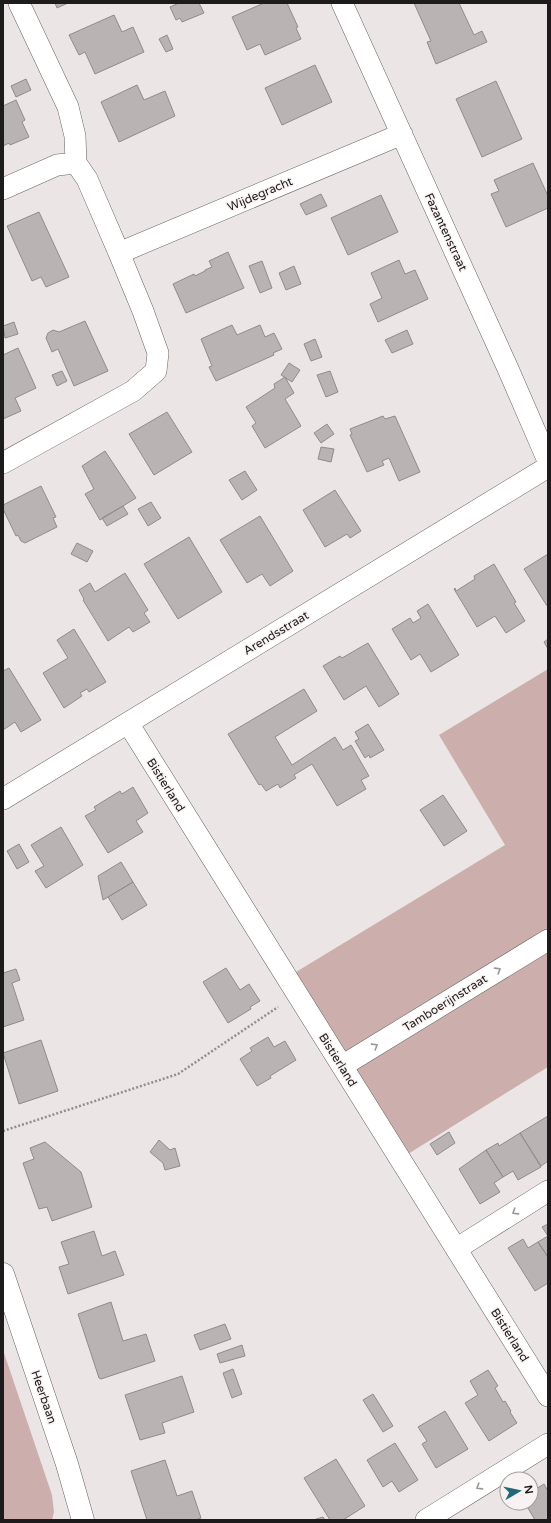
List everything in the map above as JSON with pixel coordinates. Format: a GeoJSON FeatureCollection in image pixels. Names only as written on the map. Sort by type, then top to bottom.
{"type":"FeatureCollection","features":[{"type":"Feature","properties":{"kind":"street"},"geometry":{"type":"LineString","coordinates":[[3,463],[133,391],[156,372],[158,353],[119,253],[87,179],[76,163],[75,136],[68,107],[19,3]]}},
{"type":"Feature","properties":{"kind":"street","name":"Fazantenstraat"},"geometry":{"type":"LineString","coordinates":[[342,3],[509,371],[548,461]]}},
{"type":"Feature","properties":{"kind":"street","name":"Wijdegracht"},"geometry":{"type":"LineString","coordinates":[[119,253],[402,134]]}},
{"type":"Feature","properties":{"kind":"street"},"geometry":{"type":"LineString","coordinates":[[3,189],[57,165],[76,163]]}},
{"type":"Feature","properties":{"kind":"street","name":"Arendsstraat"},"geometry":{"type":"LineString","coordinates":[[3,799],[548,467]]}},
{"type":"Feature","properties":{"kind":"street","name":"Bistierland"},"geometry":{"type":"LineString","coordinates":[[128,724],[548,1396]]}},
{"type":"Feature","properties":{"kind":"street","name":"Tamboerijnstraat"},"geometry":{"type":"LineString","coordinates":[[342,1066],[548,940]]}},
{"type":"Feature","properties":{"kind":"street"},"geometry":{"type":"LineString","coordinates":[[456,1249],[548,1191]]}},
{"type":"Feature","properties":{"kind":"street","name":"Heerbaan"},"geometry":{"type":"LineString","coordinates":[[3,1274],[67,1464],[83,1520]]}},
{"type":"Feature","properties":{"kind":"street"},"geometry":{"type":"LineString","coordinates":[[426,1520],[548,1444]]}},
{"type":"Feature","properties":{"kind":"path"},"geometry":{"type":"LineString","coordinates":[[3,1131],[178,1074],[297,994]]}},
{"type":"Feature","properties":{"kind":"shaded area"},"geometry":{"type":"Polygon","coordinates":[[[548,669],[548,1067],[408,1154],[296,972],[505,845],[439,735],[548,669]]]}},
{"type":"Feature","properties":{"kind":"shaded area"},"geometry":{"type":"Polygon","coordinates":[[[3,1350],[52,1495],[54,1512],[52,1520],[3,1520],[3,1350]]]}},
{"type":"Feature","properties":{"kind":"building"},"geometry":{"type":"Polygon","coordinates":[[[55,3],[68,3],[57,8],[55,3]]]}},
{"type":"Feature","properties":{"kind":"building"},"geometry":{"type":"Polygon","coordinates":[[[179,3],[199,3],[204,13],[182,22],[180,18],[176,20],[170,7],[179,3]]]}},
{"type":"Feature","properties":{"kind":"building"},"geometry":{"type":"Polygon","coordinates":[[[264,3],[287,3],[298,27],[296,28],[301,39],[265,55],[260,44],[247,50],[232,17],[264,3]]]}},
{"type":"Feature","properties":{"kind":"building"},"geometry":{"type":"Polygon","coordinates":[[[414,3],[459,3],[474,35],[482,31],[487,42],[436,64],[427,42],[431,41],[414,3]]]}},
{"type":"Feature","properties":{"kind":"building"},"geometry":{"type":"Polygon","coordinates":[[[114,15],[122,32],[133,27],[144,52],[95,74],[85,52],[79,55],[69,35],[114,15]]]}},
{"type":"Feature","properties":{"kind":"building"},"geometry":{"type":"Polygon","coordinates":[[[167,35],[173,49],[166,52],[159,39],[167,35]]]}},
{"type":"Feature","properties":{"kind":"building"},"geometry":{"type":"Polygon","coordinates":[[[315,65],[332,102],[282,125],[265,88],[315,65]]]}},
{"type":"Feature","properties":{"kind":"building"},"geometry":{"type":"Polygon","coordinates":[[[26,79],[31,90],[16,97],[11,86],[26,79]]]}},
{"type":"Feature","properties":{"kind":"building"},"geometry":{"type":"Polygon","coordinates":[[[496,81],[522,139],[482,157],[456,99],[496,81]]]}},
{"type":"Feature","properties":{"kind":"building"},"geometry":{"type":"Polygon","coordinates":[[[137,85],[144,100],[165,91],[175,116],[119,142],[101,102],[137,85]]]}},
{"type":"Feature","properties":{"kind":"building"},"geometry":{"type":"Polygon","coordinates":[[[16,100],[25,120],[22,122],[29,137],[10,145],[9,143],[3,146],[3,106],[16,100]]]}},
{"type":"Feature","properties":{"kind":"building"},"geometry":{"type":"Polygon","coordinates":[[[533,163],[548,196],[548,208],[506,227],[491,194],[499,191],[494,180],[533,163]]]}},
{"type":"Feature","properties":{"kind":"building"},"geometry":{"type":"Polygon","coordinates":[[[321,194],[327,206],[306,215],[300,204],[321,194]]]}},
{"type":"Feature","properties":{"kind":"building"},"geometry":{"type":"Polygon","coordinates":[[[381,195],[398,232],[348,255],[331,218],[381,195]]]}},
{"type":"Feature","properties":{"kind":"building"},"geometry":{"type":"Polygon","coordinates":[[[39,212],[69,277],[46,287],[41,277],[32,281],[7,226],[39,212]]]}},
{"type":"Feature","properties":{"kind":"building"},"geometry":{"type":"Polygon","coordinates":[[[228,252],[244,288],[186,313],[173,284],[194,274],[195,276],[212,267],[209,261],[228,252]]]}},
{"type":"Feature","properties":{"kind":"building"},"geometry":{"type":"Polygon","coordinates":[[[399,260],[405,274],[415,270],[428,299],[378,322],[370,304],[382,298],[371,273],[399,260]]]}},
{"type":"Feature","properties":{"kind":"building"},"geometry":{"type":"Polygon","coordinates":[[[262,261],[272,288],[260,293],[249,266],[262,261]]]}},
{"type":"Feature","properties":{"kind":"building"},"geometry":{"type":"Polygon","coordinates":[[[294,266],[301,284],[286,290],[279,273],[294,266]]]}},
{"type":"Feature","properties":{"kind":"building"},"geometry":{"type":"Polygon","coordinates":[[[85,321],[108,371],[74,386],[58,349],[52,352],[46,338],[48,333],[53,330],[59,332],[85,321]]]}},
{"type":"Feature","properties":{"kind":"building"},"geometry":{"type":"Polygon","coordinates":[[[14,322],[18,334],[5,338],[3,326],[14,322]]]}},
{"type":"Feature","properties":{"kind":"building"},"geometry":{"type":"Polygon","coordinates":[[[232,325],[237,335],[260,325],[265,337],[274,333],[282,349],[273,353],[274,355],[216,381],[209,367],[212,366],[201,339],[232,325]]]}},
{"type":"Feature","properties":{"kind":"building"},"geometry":{"type":"Polygon","coordinates":[[[407,330],[413,344],[392,353],[385,340],[407,330]]]}},
{"type":"Feature","properties":{"kind":"building"},"geometry":{"type":"Polygon","coordinates":[[[315,339],[322,357],[311,361],[304,344],[315,339]]]}},
{"type":"Feature","properties":{"kind":"building"},"geometry":{"type":"Polygon","coordinates":[[[18,348],[36,388],[15,398],[21,411],[3,419],[3,355],[18,348]]]}},
{"type":"Feature","properties":{"kind":"building"},"geometry":{"type":"Polygon","coordinates":[[[289,363],[300,370],[292,382],[281,375],[289,363]]]}},
{"type":"Feature","properties":{"kind":"building"},"geometry":{"type":"Polygon","coordinates":[[[62,371],[67,381],[57,386],[52,375],[62,371]]]}},
{"type":"Feature","properties":{"kind":"building"},"geometry":{"type":"Polygon","coordinates":[[[330,371],[338,392],[326,397],[317,375],[330,371]]]}},
{"type":"Feature","properties":{"kind":"building"},"geometry":{"type":"Polygon","coordinates":[[[285,377],[294,393],[285,399],[301,426],[265,448],[252,426],[256,423],[246,407],[275,388],[274,384],[285,377]]]}},
{"type":"Feature","properties":{"kind":"building"},"geometry":{"type":"Polygon","coordinates":[[[167,412],[192,452],[154,475],[129,434],[167,412]]]}},
{"type":"Feature","properties":{"kind":"building"},"geometry":{"type":"Polygon","coordinates":[[[383,416],[385,419],[395,416],[420,472],[399,481],[389,458],[382,461],[384,465],[367,472],[350,435],[352,434],[350,429],[383,416]]]}},
{"type":"Feature","properties":{"kind":"building"},"geometry":{"type":"Polygon","coordinates":[[[327,424],[334,434],[321,443],[314,433],[327,424]]]}},
{"type":"Feature","properties":{"kind":"building"},"geometry":{"type":"Polygon","coordinates":[[[321,447],[334,449],[331,462],[318,459],[321,447]]]}},
{"type":"Feature","properties":{"kind":"building"},"geometry":{"type":"Polygon","coordinates":[[[105,451],[136,498],[100,520],[85,494],[94,489],[82,466],[105,451]]]}},
{"type":"Feature","properties":{"kind":"building"},"geometry":{"type":"Polygon","coordinates":[[[245,471],[257,490],[242,500],[229,480],[245,471]]]}},
{"type":"Feature","properties":{"kind":"building"},"geometry":{"type":"Polygon","coordinates":[[[41,486],[56,517],[53,518],[57,527],[25,543],[21,541],[18,535],[16,536],[3,509],[3,505],[41,486]]]}},
{"type":"Feature","properties":{"kind":"building"},"geometry":{"type":"Polygon","coordinates":[[[335,490],[361,531],[350,538],[347,534],[325,547],[303,510],[335,490]]]}},
{"type":"Feature","properties":{"kind":"building"},"geometry":{"type":"Polygon","coordinates":[[[151,502],[161,518],[148,526],[138,509],[151,502]]]}},
{"type":"Feature","properties":{"kind":"building"},"geometry":{"type":"Polygon","coordinates":[[[123,506],[128,514],[107,526],[102,518],[123,506]]]}},
{"type":"Feature","properties":{"kind":"building"},"geometry":{"type":"Polygon","coordinates":[[[260,516],[293,571],[270,586],[262,574],[247,583],[220,540],[260,516]]]}},
{"type":"Feature","properties":{"kind":"building"},"geometry":{"type":"Polygon","coordinates":[[[189,537],[222,592],[178,619],[144,564],[189,537]]]}},
{"type":"Feature","properties":{"kind":"building"},"geometry":{"type":"Polygon","coordinates":[[[77,543],[93,551],[87,562],[71,554],[77,543]]]}},
{"type":"Feature","properties":{"kind":"building"},"geometry":{"type":"Polygon","coordinates":[[[548,554],[548,606],[547,606],[524,569],[548,554]]]}},
{"type":"Feature","properties":{"kind":"building"},"geometry":{"type":"Polygon","coordinates":[[[494,564],[525,621],[506,633],[495,616],[477,627],[454,589],[455,588],[456,591],[475,579],[474,576],[494,564]]]}},
{"type":"Feature","properties":{"kind":"building"},"geometry":{"type":"Polygon","coordinates":[[[125,573],[148,610],[144,613],[150,622],[133,632],[129,627],[108,641],[83,600],[84,599],[79,590],[90,583],[95,592],[125,573]]]}},
{"type":"Feature","properties":{"kind":"building"},"geometry":{"type":"Polygon","coordinates":[[[428,604],[459,655],[431,672],[420,654],[411,660],[392,629],[410,618],[413,623],[421,618],[417,611],[428,604]]]}},
{"type":"Feature","properties":{"kind":"building"},"geometry":{"type":"Polygon","coordinates":[[[74,629],[106,682],[89,692],[87,689],[80,693],[82,696],[64,708],[43,673],[68,658],[57,640],[74,629]]]}},
{"type":"Feature","properties":{"kind":"building"},"geometry":{"type":"Polygon","coordinates":[[[548,639],[548,649],[544,642],[548,639]]]}},
{"type":"Feature","properties":{"kind":"building"},"geometry":{"type":"Polygon","coordinates":[[[368,643],[399,694],[379,707],[366,686],[344,700],[323,666],[340,656],[342,658],[368,643]]]}},
{"type":"Feature","properties":{"kind":"building"},"geometry":{"type":"Polygon","coordinates":[[[9,668],[41,720],[21,732],[15,722],[3,730],[3,671],[9,668]]]}},
{"type":"Feature","properties":{"kind":"building"},"geometry":{"type":"Polygon","coordinates":[[[304,689],[317,711],[275,737],[292,765],[335,737],[343,750],[351,745],[369,776],[361,780],[366,789],[337,806],[312,764],[294,775],[296,778],[280,788],[278,784],[266,791],[261,784],[259,785],[228,734],[304,689]]]}},
{"type":"Feature","properties":{"kind":"building"},"geometry":{"type":"Polygon","coordinates":[[[368,724],[384,750],[370,758],[369,755],[365,758],[355,741],[359,739],[355,732],[368,724]]]}},
{"type":"Feature","properties":{"kind":"building"},"geometry":{"type":"Polygon","coordinates":[[[133,787],[148,813],[136,821],[143,832],[108,853],[85,816],[96,810],[94,807],[120,791],[122,794],[133,787]]]}},
{"type":"Feature","properties":{"kind":"building"},"geometry":{"type":"Polygon","coordinates":[[[443,795],[467,831],[444,846],[420,810],[443,795]]]}},
{"type":"Feature","properties":{"kind":"building"},"geometry":{"type":"Polygon","coordinates":[[[61,827],[83,865],[46,888],[35,871],[44,866],[31,845],[61,827]]]}},
{"type":"Feature","properties":{"kind":"building"},"geometry":{"type":"Polygon","coordinates":[[[19,844],[29,862],[17,869],[7,851],[19,844]]]}},
{"type":"Feature","properties":{"kind":"building"},"geometry":{"type":"Polygon","coordinates":[[[121,862],[133,882],[103,900],[98,876],[121,862]]]}},
{"type":"Feature","properties":{"kind":"building"},"geometry":{"type":"Polygon","coordinates":[[[133,882],[147,905],[122,920],[108,897],[133,882]]]}},
{"type":"Feature","properties":{"kind":"building"},"geometry":{"type":"Polygon","coordinates":[[[226,968],[240,990],[249,984],[260,1001],[250,1007],[251,1009],[228,1023],[203,982],[226,968]]]}},
{"type":"Feature","properties":{"kind":"building"},"geometry":{"type":"Polygon","coordinates":[[[16,969],[20,980],[12,983],[24,1020],[3,1027],[3,973],[16,969]]]}},
{"type":"Feature","properties":{"kind":"building"},"geometry":{"type":"Polygon","coordinates":[[[268,1037],[274,1047],[285,1041],[296,1060],[257,1086],[240,1059],[252,1051],[250,1048],[268,1037]]]}},
{"type":"Feature","properties":{"kind":"building"},"geometry":{"type":"Polygon","coordinates":[[[41,1040],[58,1091],[19,1104],[3,1053],[41,1040]]]}},
{"type":"Feature","properties":{"kind":"building"},"geometry":{"type":"Polygon","coordinates":[[[548,1116],[548,1161],[541,1166],[520,1133],[548,1116]]]}},
{"type":"Feature","properties":{"kind":"building"},"geometry":{"type":"Polygon","coordinates":[[[449,1132],[455,1143],[437,1155],[430,1144],[449,1132]]]}},
{"type":"Feature","properties":{"kind":"building"},"geometry":{"type":"Polygon","coordinates":[[[520,1133],[541,1167],[518,1180],[513,1171],[503,1177],[486,1150],[498,1143],[499,1146],[520,1133]]]}},
{"type":"Feature","properties":{"kind":"building"},"geometry":{"type":"Polygon","coordinates":[[[159,1140],[170,1150],[175,1148],[180,1166],[165,1170],[163,1163],[150,1152],[159,1140]]]}},
{"type":"Feature","properties":{"kind":"building"},"geometry":{"type":"Polygon","coordinates":[[[45,1142],[81,1172],[92,1207],[52,1221],[47,1207],[39,1209],[23,1163],[34,1159],[30,1148],[45,1142]]]}},
{"type":"Feature","properties":{"kind":"building"},"geometry":{"type":"Polygon","coordinates":[[[486,1150],[503,1177],[494,1183],[500,1192],[480,1204],[459,1169],[486,1150]]]}},
{"type":"Feature","properties":{"kind":"building"},"geometry":{"type":"Polygon","coordinates":[[[548,1224],[548,1236],[542,1227],[548,1224]]]}},
{"type":"Feature","properties":{"kind":"building"},"geometry":{"type":"Polygon","coordinates":[[[94,1231],[102,1256],[115,1251],[124,1275],[68,1294],[59,1267],[69,1264],[61,1242],[94,1231]]]}},
{"type":"Feature","properties":{"kind":"building"},"geometry":{"type":"Polygon","coordinates":[[[548,1236],[548,1257],[538,1242],[548,1236]]]}},
{"type":"Feature","properties":{"kind":"building"},"geometry":{"type":"Polygon","coordinates":[[[523,1239],[528,1248],[538,1242],[548,1257],[548,1283],[535,1291],[508,1248],[523,1239]]]}},
{"type":"Feature","properties":{"kind":"building"},"geometry":{"type":"Polygon","coordinates":[[[111,1302],[123,1341],[146,1334],[155,1361],[101,1379],[99,1378],[78,1314],[111,1302]]]}},
{"type":"Feature","properties":{"kind":"building"},"geometry":{"type":"Polygon","coordinates":[[[225,1324],[231,1339],[200,1350],[194,1335],[225,1324]]]}},
{"type":"Feature","properties":{"kind":"building"},"geometry":{"type":"Polygon","coordinates":[[[242,1345],[245,1356],[220,1363],[217,1354],[242,1345]]]}},
{"type":"Feature","properties":{"kind":"building"},"geometry":{"type":"Polygon","coordinates":[[[233,1369],[242,1394],[232,1398],[223,1373],[233,1369]]]}},
{"type":"Feature","properties":{"kind":"building"},"geometry":{"type":"Polygon","coordinates":[[[488,1370],[498,1386],[495,1388],[503,1402],[505,1401],[517,1423],[489,1441],[465,1403],[478,1395],[470,1381],[488,1370]]]}},
{"type":"Feature","properties":{"kind":"building"},"geometry":{"type":"Polygon","coordinates":[[[182,1376],[194,1412],[162,1423],[165,1433],[140,1440],[125,1395],[182,1376]]]}},
{"type":"Feature","properties":{"kind":"building"},"geometry":{"type":"Polygon","coordinates":[[[373,1394],[393,1426],[383,1432],[363,1400],[373,1394]]]}},
{"type":"Feature","properties":{"kind":"building"},"geometry":{"type":"Polygon","coordinates":[[[445,1411],[468,1449],[436,1468],[422,1444],[427,1441],[418,1427],[445,1411]]]}},
{"type":"Feature","properties":{"kind":"building"},"geometry":{"type":"Polygon","coordinates":[[[395,1443],[418,1480],[399,1492],[392,1481],[383,1487],[367,1460],[395,1443]]]}},
{"type":"Feature","properties":{"kind":"building"},"geometry":{"type":"Polygon","coordinates":[[[336,1459],[365,1506],[343,1520],[330,1520],[304,1478],[336,1459]]]}},
{"type":"Feature","properties":{"kind":"building"},"geometry":{"type":"Polygon","coordinates":[[[165,1460],[177,1496],[192,1491],[201,1518],[196,1520],[147,1520],[131,1471],[165,1460]]]}},
{"type":"Feature","properties":{"kind":"building"},"geometry":{"type":"Polygon","coordinates":[[[544,1484],[548,1491],[548,1520],[535,1520],[530,1511],[539,1511],[539,1487],[544,1484]]]}},
{"type":"Feature","properties":{"kind":"building"},"geometry":{"type":"Polygon","coordinates":[[[323,1517],[325,1520],[313,1520],[323,1517]]]}}]}
